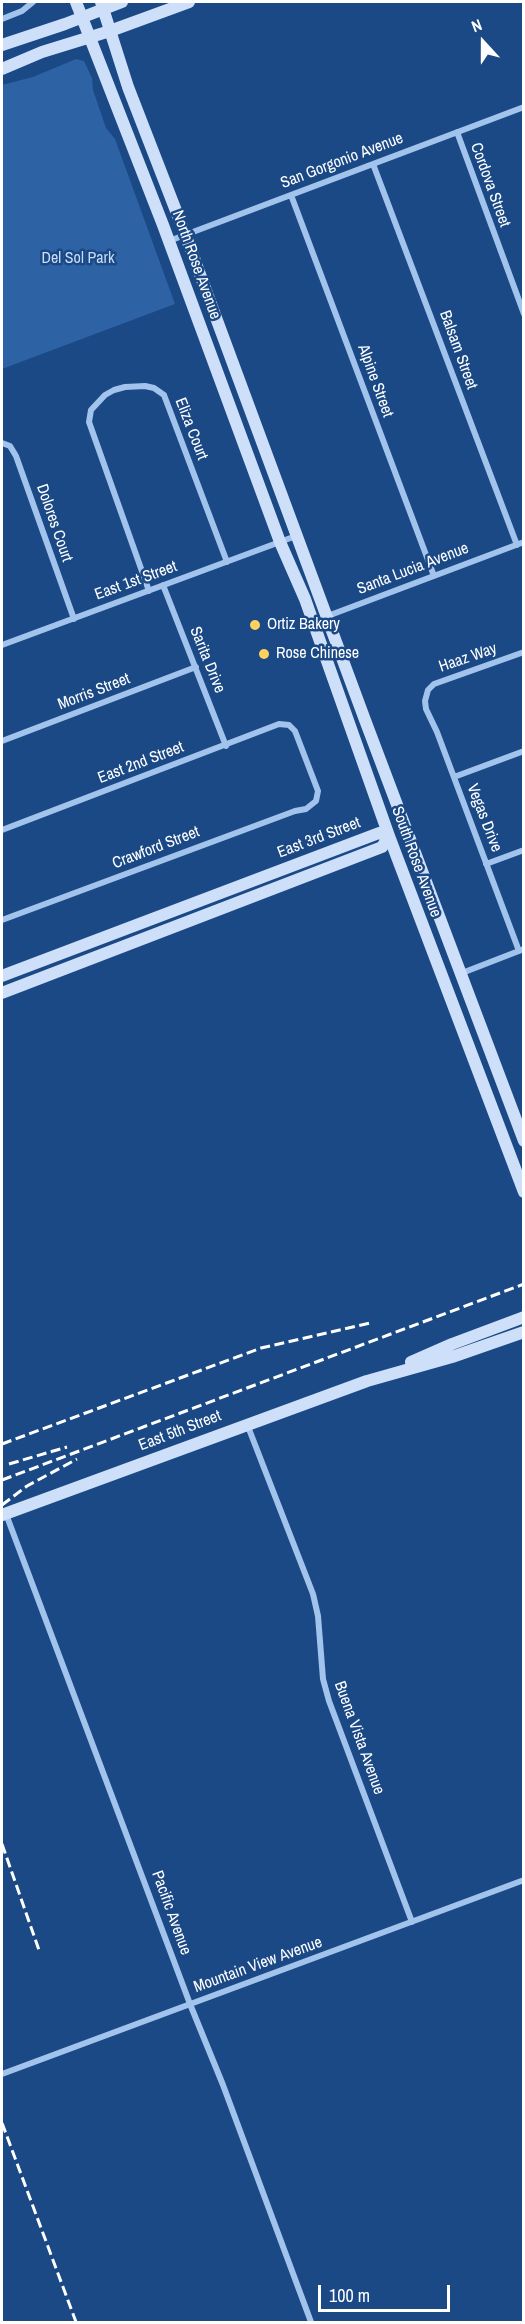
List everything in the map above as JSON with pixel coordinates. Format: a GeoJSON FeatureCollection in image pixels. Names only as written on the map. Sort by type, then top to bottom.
{"type":"FeatureCollection","features":[{"type":"Feature","properties":{"kind":"main road","name":"North Rose Avenue"},"geometry":{"type":"LineString","coordinates":[[76,2],[92,38],[169,241],[280,542]]}},
{"type":"Feature","properties":{"kind":"main road"},"geometry":{"type":"LineString","coordinates":[[2,45],[83,17],[103,5],[122,2]]}},
{"type":"Feature","properties":{"kind":"main road"},"geometry":{"type":"LineString","coordinates":[[2,69],[42,52],[92,38],[189,2]]}},
{"type":"Feature","properties":{"kind":"main road","name":"North Rose Avenue"},"geometry":{"type":"LineString","coordinates":[[103,5],[128,87],[297,536]]}},
{"type":"Feature","properties":{"kind":"main road","name":"South Rose Avenue"},"geometry":{"type":"LineString","coordinates":[[297,536],[364,720],[521,1126]]}},
{"type":"Feature","properties":{"kind":"main road","name":"South Rose Avenue"},"geometry":{"type":"LineString","coordinates":[[280,542],[312,621],[389,836],[524,1192]]}},
{"type":"Feature","properties":{"kind":"main road"},"geometry":{"type":"LineString","coordinates":[[323,651],[333,655],[355,715],[364,720]]}},
{"type":"Feature","properties":{"kind":"main road"},"geometry":{"type":"LineString","coordinates":[[389,836],[406,830]]}},
{"type":"Feature","properties":{"kind":"main road","name":"East 3rd Street"},"geometry":{"type":"LineString","coordinates":[[2,976],[379,833],[389,836],[382,847],[2,993]]}},
{"type":"Feature","properties":{"kind":"main road"},"geometry":{"type":"LineString","coordinates":[[501,1130],[521,1126]]}},
{"type":"Feature","properties":{"kind":"main road","name":"East 5th Street"},"geometry":{"type":"LineString","coordinates":[[371,1380],[452,1344],[524,1317]]}},
{"type":"Feature","properties":{"kind":"main road","name":"East 5th Street"},"geometry":{"type":"LineString","coordinates":[[4,1514],[371,1380],[452,1357],[524,1332]]}},
{"type":"Feature","properties":{"kind":"street"},"geometry":{"type":"LineString","coordinates":[[2,19],[22,11],[32,3]]}},
{"type":"Feature","properties":{"kind":"street","name":"San Gorgonio Avenue"},"geometry":{"type":"LineString","coordinates":[[169,241],[524,107]]}},
{"type":"Feature","properties":{"kind":"street","name":"Cordova Street"},"geometry":{"type":"LineString","coordinates":[[457,132],[524,314]]}},
{"type":"Feature","properties":{"kind":"street","name":"Balsam Street"},"geometry":{"type":"LineString","coordinates":[[373,164],[520,544]]}},
{"type":"Feature","properties":{"kind":"street","name":"Alpine Street"},"geometry":{"type":"LineString","coordinates":[[291,195],[434,576]]}},
{"type":"Feature","properties":{"kind":"street","name":"Eliza Court"},"geometry":{"type":"LineString","coordinates":[[149,591],[89,422],[91,410],[105,395],[114,390],[145,386],[154,388],[164,395],[227,562]]}},
{"type":"Feature","properties":{"kind":"street","name":"Dolores Court"},"geometry":{"type":"LineString","coordinates":[[2,443],[9,446],[16,456],[74,619]]}},
{"type":"Feature","properties":{"kind":"street","name":"East 1st Street"},"geometry":{"type":"LineString","coordinates":[[2,645],[297,536]]}},
{"type":"Feature","properties":{"kind":"street","name":"Santa Lucia Avenue"},"geometry":{"type":"LineString","coordinates":[[312,621],[520,544]]}},
{"type":"Feature","properties":{"kind":"street","name":"Sarita Drive"},"geometry":{"type":"LineString","coordinates":[[163,585],[226,746]]}},
{"type":"Feature","properties":{"kind":"street","name":"Haaz Way"},"geometry":{"type":"LineString","coordinates":[[426,695],[434,684],[524,652]]}},
{"type":"Feature","properties":{"kind":"street","name":"Morris Street"},"geometry":{"type":"LineString","coordinates":[[2,741],[196,667]]}},
{"type":"Feature","properties":{"kind":"street","name":"Vegas Drive"},"geometry":{"type":"LineString","coordinates":[[426,695],[426,709],[521,950]]}},
{"type":"Feature","properties":{"kind":"street","name":"East 2nd Street"},"geometry":{"type":"LineString","coordinates":[[2,830],[279,724],[289,725],[298,738],[316,783],[317,798]]}},
{"type":"Feature","properties":{"kind":"street"},"geometry":{"type":"LineString","coordinates":[[454,777],[524,751]]}},
{"type":"Feature","properties":{"kind":"street","name":"Crawford Street"},"geometry":{"type":"LineString","coordinates":[[2,920],[295,811],[306,809],[317,798]]}},
{"type":"Feature","properties":{"kind":"street"},"geometry":{"type":"LineString","coordinates":[[486,864],[524,850]]}},
{"type":"Feature","properties":{"kind":"street"},"geometry":{"type":"LineString","coordinates":[[462,973],[521,950]]}},
{"type":"Feature","properties":{"kind":"street","name":"Buena Vista Avenue"},"geometry":{"type":"LineString","coordinates":[[246,1424],[313,1594],[318,1616],[323,1679],[329,1701],[412,1922]]}},
{"type":"Feature","properties":{"kind":"street","name":"Pacific Avenue"},"geometry":{"type":"LineString","coordinates":[[4,1514],[190,2004],[223,2085],[311,2322]]}},
{"type":"Feature","properties":{"kind":"street","name":"Mountain View Avenue"},"geometry":{"type":"LineString","coordinates":[[2,2074],[524,1880]]}},
{"type":"Feature","properties":{"kind":"green space","name":"Del Sol Park"},"geometry":{"type":"Polygon","coordinates":[[[76,59],[84,61],[92,78],[93,90],[106,128],[115,139],[175,304],[2,369],[2,85],[33,77],[76,59]]]}},
{"type":"Feature","properties":{"kind":"railway"},"geometry":{"type":"LineString","coordinates":[[2,1480],[524,1284]]}},
{"type":"Feature","properties":{"kind":"railway"},"geometry":{"type":"LineString","coordinates":[[2,1444],[261,1348],[370,1323]]}},
{"type":"Feature","properties":{"kind":"railway"},"geometry":{"type":"LineString","coordinates":[[9,1464],[67,1447]]}},
{"type":"Feature","properties":{"kind":"railway"},"geometry":{"type":"LineString","coordinates":[[2,1505],[27,1486],[77,1459]]}},
{"type":"Feature","properties":{"kind":"railway"},"geometry":{"type":"LineString","coordinates":[[2,1844],[40,1953]]}},
{"type":"Feature","properties":{"kind":"railway"},"geometry":{"type":"LineString","coordinates":[[2,2123],[76,2322]]}},
{"type":"Feature","properties":{"kind":"place","name":"Ortiz Bakery"},"geometry":{"type":"Point","coordinates":[255,625]}},
{"type":"Feature","properties":{"kind":"place","name":"Rose Chinese"},"geometry":{"type":"Point","coordinates":[264,654]}}]}
